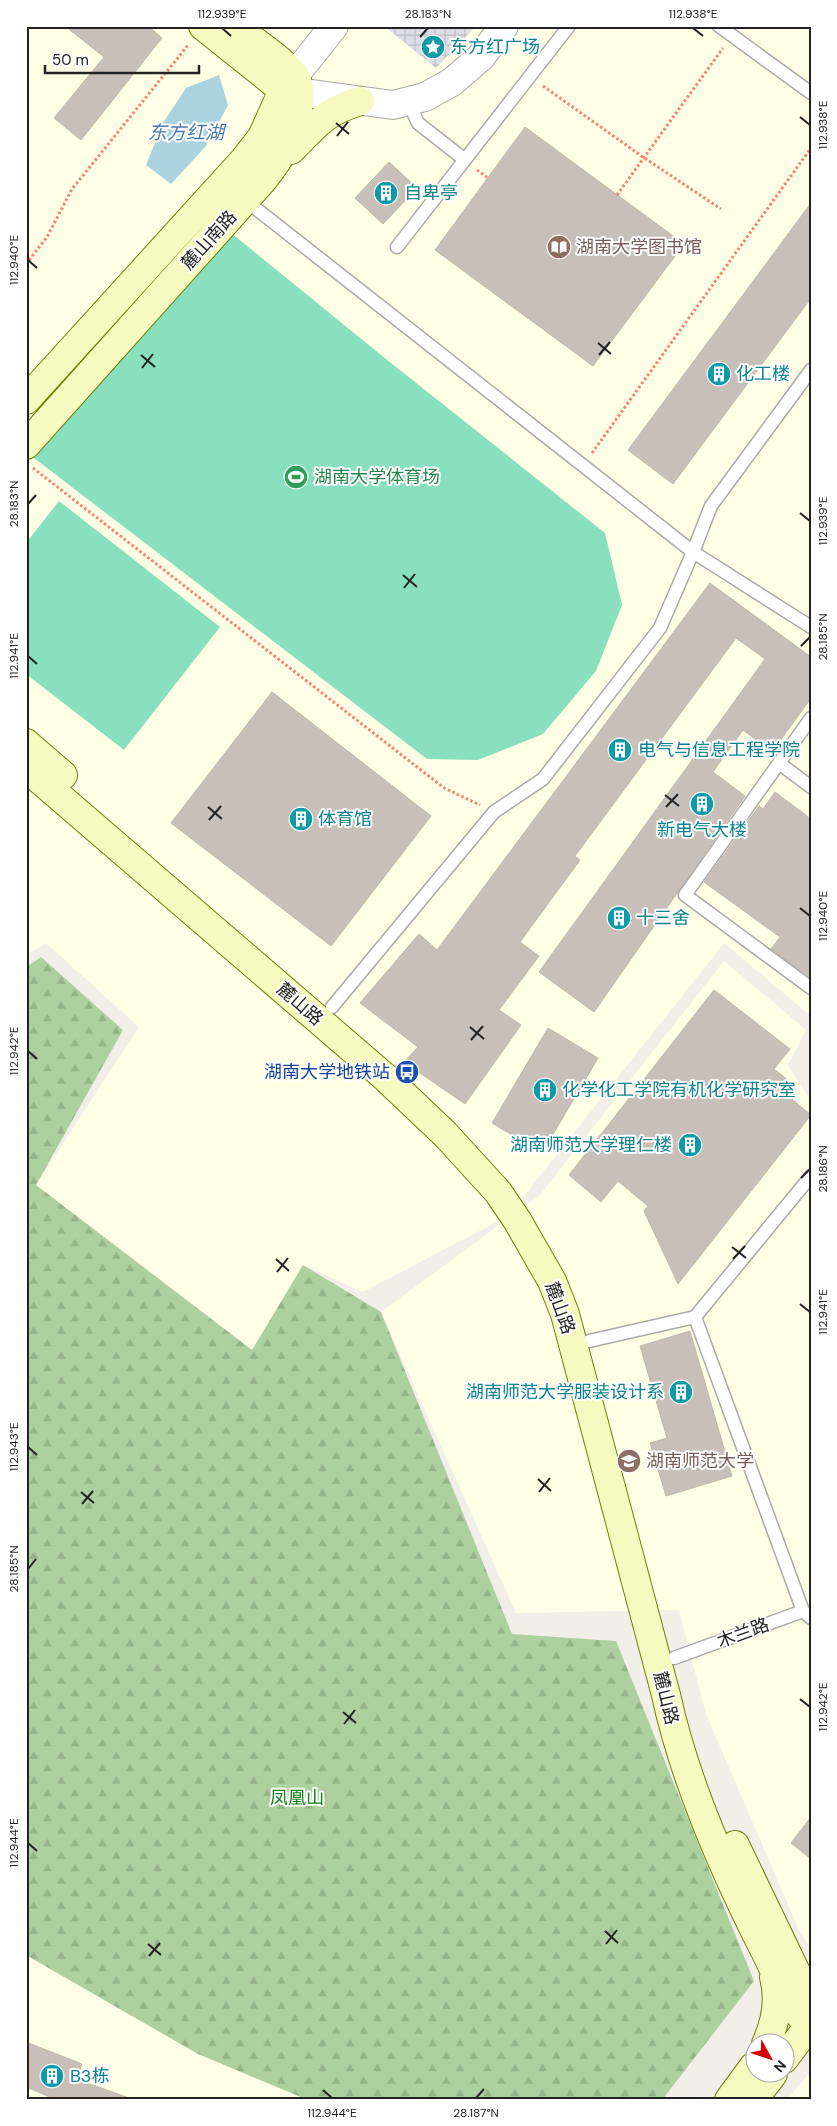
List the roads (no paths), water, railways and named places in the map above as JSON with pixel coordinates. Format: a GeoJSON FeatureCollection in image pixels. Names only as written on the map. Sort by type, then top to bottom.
{"type":"FeatureCollection","features":[{"type":"Feature","properties":{"kind":"main road"},"geometry":{"type":"LineString","coordinates":[[204,26],[292,86]]}},
{"type":"Feature","properties":{"kind":"main road"},"geometry":{"type":"LineString","coordinates":[[234,26],[292,86]]}},
{"type":"Feature","properties":{"kind":"main road","name":"麓山南路"},"geometry":{"type":"LineString","coordinates":[[26,445],[263,180],[278,160],[290,140],[298,119],[292,86]]}},
{"type":"Feature","properties":{"kind":"main road","name":"麓山南路"},"geometry":{"type":"LineString","coordinates":[[26,400],[244,160],[262,137],[292,86]]}},
{"type":"Feature","properties":{"kind":"main road"},"geometry":{"type":"LineString","coordinates":[[263,180],[321,119],[332,110],[360,101]]}},
{"type":"Feature","properties":{"kind":"main road","name":"麓山路"},"geometry":{"type":"LineString","coordinates":[[26,743],[428,1090],[473,1137],[519,1190],[541,1223],[561,1259],[578,1298],[699,1755],[708,1782],[808,2019]]}},
{"type":"Feature","properties":{"kind":"main road","name":"麓山路"},"geometry":{"type":"LineString","coordinates":[[26,768],[417,1105],[492,1186],[517,1220],[552,1281],[565,1314],[666,1694],[674,1731],[690,1781],[740,1901],[769,1959],[808,2019]]}},
{"type":"Feature","properties":{"kind":"main road"},"geometry":{"type":"LineString","coordinates":[[769,1959],[775,1983],[777,2003],[774,2024],[770,2034]]}},
{"type":"Feature","properties":{"kind":"main road"},"geometry":{"type":"LineString","coordinates":[[786,2034],[808,2019]]}},
{"type":"Feature","properties":{"kind":"main road"},"geometry":{"type":"LineString","coordinates":[[794,2042],[808,2019]]}},
{"type":"Feature","properties":{"kind":"main road"},"geometry":{"type":"LineString","coordinates":[[794,2058],[799,2055],[808,2019]]}},
{"type":"Feature","properties":{"kind":"main road"},"geometry":{"type":"LineString","coordinates":[[729,2100],[744,2084]]}},
{"type":"Feature","properties":{"kind":"main road"},"geometry":{"type":"LineString","coordinates":[[753,2100],[756,2084]]}},
{"type":"Feature","properties":{"kind":"street"},"geometry":{"type":"LineString","coordinates":[[334,26],[292,86],[360,101],[393,105],[425,97],[452,82],[481,57],[504,26]]}},
{"type":"Feature","properties":{"kind":"lane"},"geometry":{"type":"LineString","coordinates":[[397,247],[569,26]]}},
{"type":"Feature","properties":{"kind":"lane"},"geometry":{"type":"LineString","coordinates":[[719,26],[811,93]]}},
{"type":"Feature","properties":{"kind":"lane"},"geometry":{"type":"LineString","coordinates":[[408,101],[418,123],[465,160]]}},
{"type":"Feature","properties":{"kind":"lane"},"geometry":{"type":"LineString","coordinates":[[245,200],[693,552],[811,628]]}},
{"type":"Feature","properties":{"kind":"lane"},"geometry":{"type":"LineString","coordinates":[[332,1007],[494,812],[543,779],[654,636],[660,628],[711,506],[811,370]]}},
{"type":"Feature","properties":{"kind":"lane"},"geometry":{"type":"LineString","coordinates":[[811,718],[685,895],[811,988]]}},
{"type":"Feature","properties":{"kind":"lane"},"geometry":{"type":"LineString","coordinates":[[779,763],[811,787]]}},
{"type":"Feature","properties":{"kind":"lane"},"geometry":{"type":"LineString","coordinates":[[589,1341],[695,1317],[811,1176]]}},
{"type":"Feature","properties":{"kind":"lane"},"geometry":{"type":"LineString","coordinates":[[695,1317],[807,1615]]}},
{"type":"Feature","properties":{"kind":"lane","name":"木兰路"},"geometry":{"type":"LineString","coordinates":[[674,1658],[807,1615]]}},
{"type":"Feature","properties":{"kind":"water","name":"东方红湖"},"geometry":{"type":"Polygon","coordinates":[[[219,75],[228,105],[206,146],[171,184],[146,165],[163,123],[186,88],[219,75]]]}},
{"type":"Feature","properties":{"kind":"place","name":"东方红广场"},"geometry":{"type":"Point","coordinates":[433,47]}},
{"type":"Feature","properties":{"kind":"place","name":"自卑亭"},"geometry":{"type":"Point","coordinates":[386,193]}},
{"type":"Feature","properties":{"kind":"place","name":"湖南大学图书馆"},"geometry":{"type":"Point","coordinates":[559,247]}},
{"type":"Feature","properties":{"kind":"place","name":"化工楼"},"geometry":{"type":"Point","coordinates":[719,374]}},
{"type":"Feature","properties":{"kind":"place","name":"湖南大学体育场"},"geometry":{"type":"Point","coordinates":[296,477]}},
{"type":"Feature","properties":{"kind":"place","name":"电气与信息工程学院"},"geometry":{"type":"Point","coordinates":[620,750]}},
{"type":"Feature","properties":{"kind":"place","name":"新电气大楼"},"geometry":{"type":"Point","coordinates":[702,804]}},
{"type":"Feature","properties":{"kind":"place","name":"体育馆"},"geometry":{"type":"Point","coordinates":[301,819]}},
{"type":"Feature","properties":{"kind":"place","name":"十三舍"},"geometry":{"type":"Point","coordinates":[619,918]}},
{"type":"Feature","properties":{"kind":"place","name":"湖南大学地铁站"},"geometry":{"type":"Point","coordinates":[407,1072]}},
{"type":"Feature","properties":{"kind":"place","name":"化学化工学院有机化学研究室"},"geometry":{"type":"Point","coordinates":[545,1090]}},
{"type":"Feature","properties":{"kind":"place","name":"湖南师范大学理仁楼"},"geometry":{"type":"Point","coordinates":[690,1145]}},
{"type":"Feature","properties":{"kind":"place","name":"湖南师范大学服装设计系"},"geometry":{"type":"Point","coordinates":[681,1392]}},
{"type":"Feature","properties":{"kind":"place","name":"湖南师范大学"},"geometry":{"type":"Point","coordinates":[629,1461]}},
{"type":"Feature","properties":{"kind":"place","name":"B3栋"},"geometry":{"type":"Point","coordinates":[52,2076]}},
{"type":"Feature","properties":{"kind":"park label","name":"凤凰山"},"geometry":{"type":"Point","coordinates":[297,1798]}}]}
